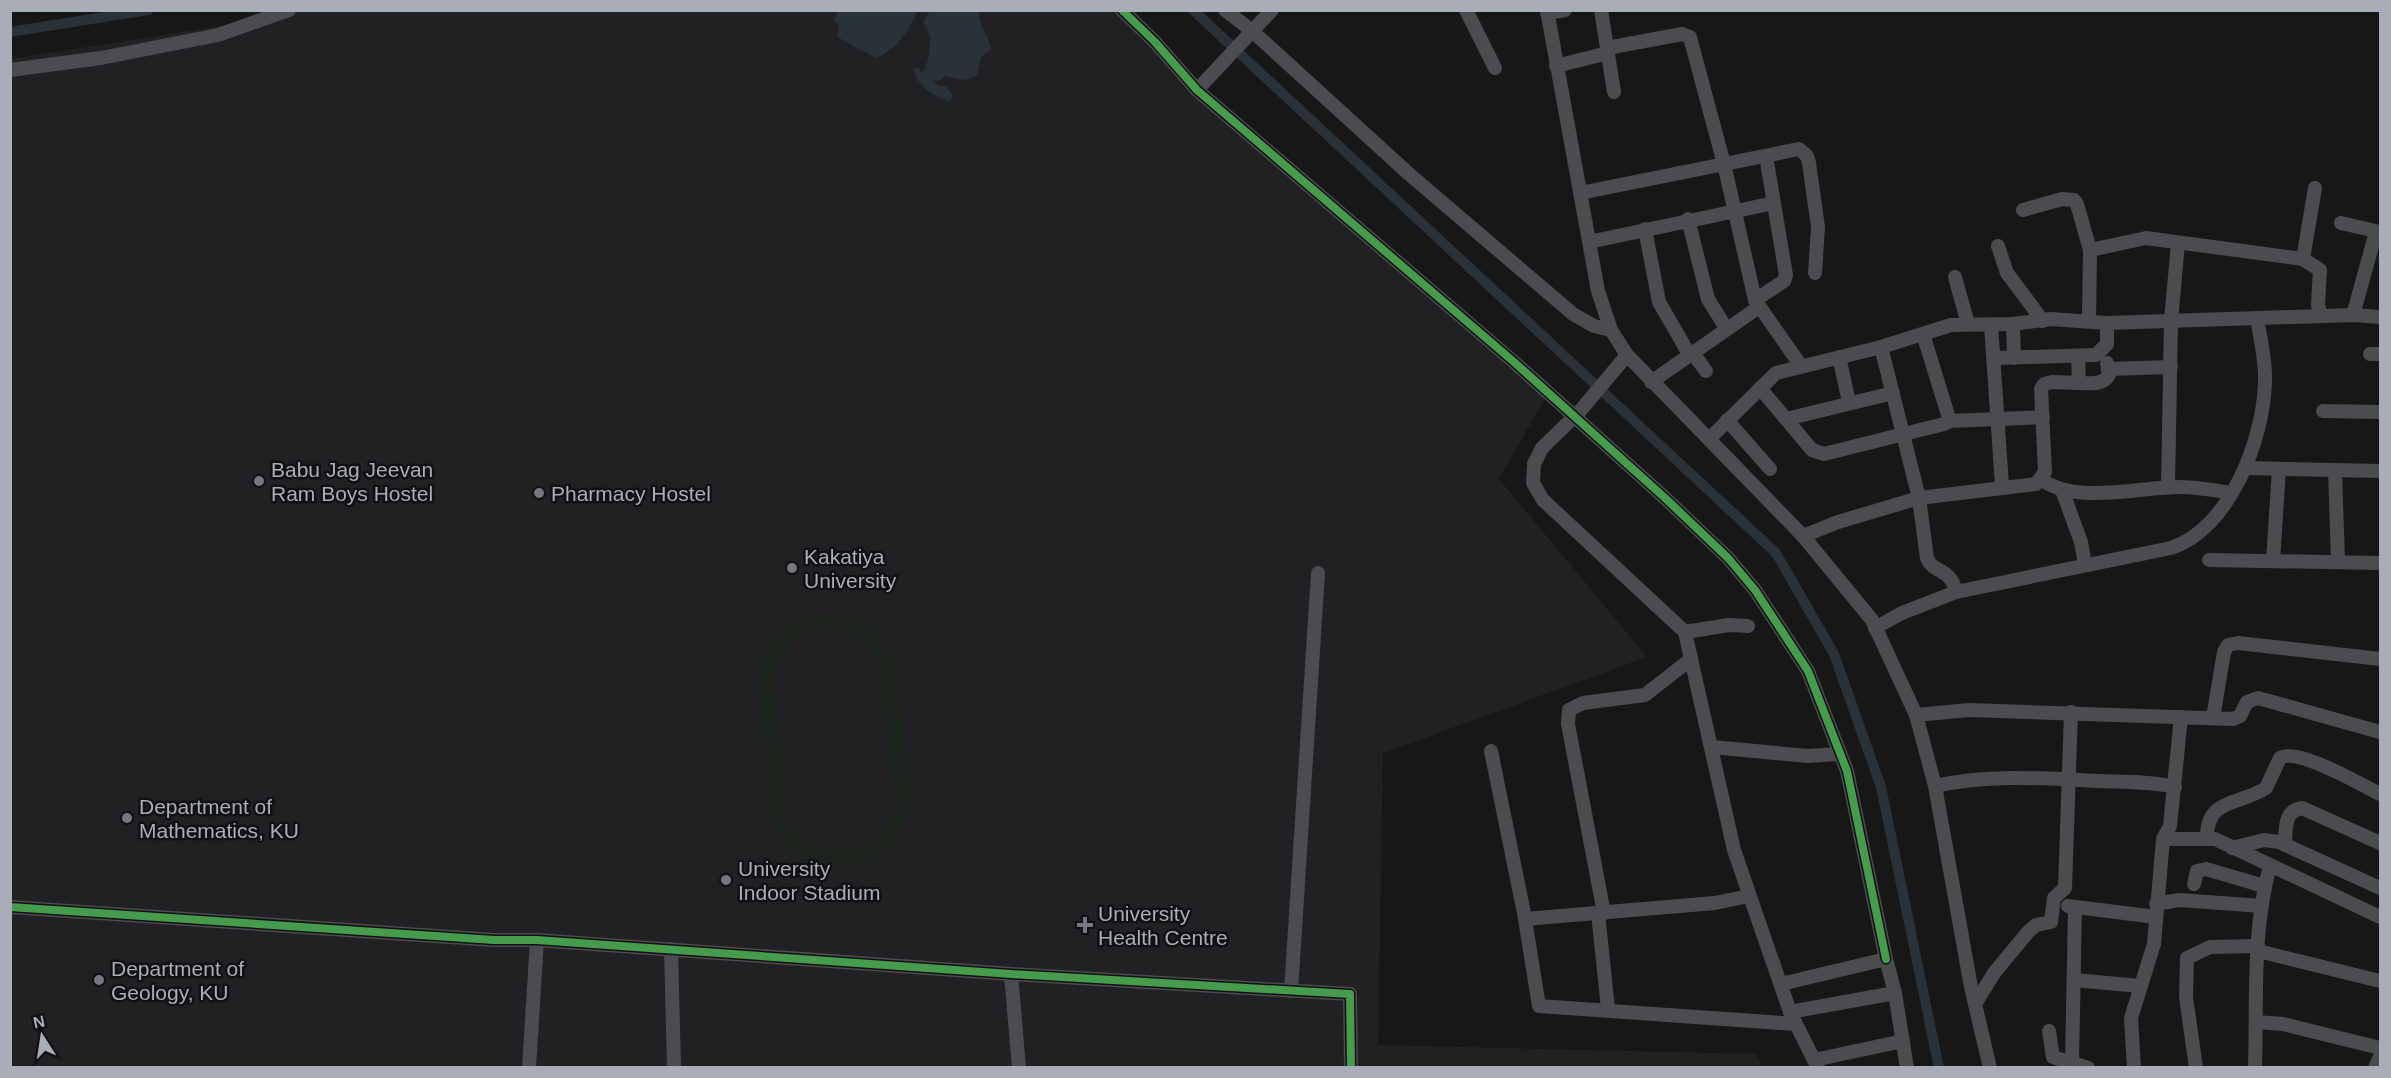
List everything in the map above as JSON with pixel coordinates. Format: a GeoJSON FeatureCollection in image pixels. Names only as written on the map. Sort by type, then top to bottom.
{"type":"FeatureCollection","features":[{"type":"Feature","properties":{"kind":"street"},"geometry":{"type":"LineString","coordinates":[[10,70],[101,58],[218,35],[289,10]]}},
{"type":"Feature","properties":{"kind":"street"},"geometry":{"type":"LineString","coordinates":[[1122,10],[1155,42],[1197,90],[1316,194],[1577,414],[1728,558],[1755,590],[1808,671],[1846,771],[1895,993],[1907,1068]]}},
{"type":"Feature","properties":{"kind":"street"},"geometry":{"type":"LineString","coordinates":[[1225,10],[1409,174],[1573,314],[1594,326],[1611,330]]}},
{"type":"Feature","properties":{"kind":"street"},"geometry":{"type":"LineString","coordinates":[[1197,90],[1272,10]]}},
{"type":"Feature","properties":{"kind":"street"},"geometry":{"type":"LineString","coordinates":[[1466,10],[1495,68]]}},
{"type":"Feature","properties":{"kind":"street"},"geometry":{"type":"LineString","coordinates":[[1565,10],[1547,12],[1588,242],[1598,291],[1611,330],[1623,359],[1651,382],[1709,438],[1803,536],[1872,620],[1916,715],[1935,786],[1975,1005],[1990,1068]]}},
{"type":"Feature","properties":{"kind":"street"},"geometry":{"type":"LineString","coordinates":[[1601,10],[1614,92]]}},
{"type":"Feature","properties":{"kind":"street"},"geometry":{"type":"LineString","coordinates":[[1556,66],[1607,50],[1682,34],[1690,37],[1724,164],[1757,304],[1801,366]]}},
{"type":"Feature","properties":{"kind":"street"},"geometry":{"type":"LineString","coordinates":[[1580,193],[1766,156],[1793,148],[1807,156],[1817,220],[1815,273]]}},
{"type":"Feature","properties":{"kind":"street"},"geometry":{"type":"LineString","coordinates":[[1651,382],[1726,328],[1786,279],[1766,156]]}},
{"type":"Feature","properties":{"kind":"street"},"geometry":{"type":"LineString","coordinates":[[2303,259],[2315,188]]}},
{"type":"Feature","properties":{"kind":"street"},"geometry":{"type":"LineString","coordinates":[[2023,210],[2062,199],[2074,200],[2090,250],[2089,320]]}},
{"type":"Feature","properties":{"kind":"street"},"geometry":{"type":"LineString","coordinates":[[1588,242],[1688,219],[1774,203]]}},
{"type":"Feature","properties":{"kind":"street"},"geometry":{"type":"LineString","coordinates":[[1688,219],[1708,299],[1726,328]]}},
{"type":"Feature","properties":{"kind":"street"},"geometry":{"type":"LineString","coordinates":[[2341,223],[2378,232],[2353,315]]}},
{"type":"Feature","properties":{"kind":"street"},"geometry":{"type":"LineString","coordinates":[[1645,229],[1659,302],[1690,353],[1706,371]]}},
{"type":"Feature","properties":{"kind":"street"},"geometry":{"type":"LineString","coordinates":[[2090,250],[2146,238],[2303,259],[2320,270],[2318,305],[2321,316]]}},
{"type":"Feature","properties":{"kind":"street"},"geometry":{"type":"LineString","coordinates":[[2168,487],[2171,321],[2178,243]]}},
{"type":"Feature","properties":{"kind":"street"},"geometry":{"type":"LineString","coordinates":[[1998,246],[2011,279],[2043,321]]}},
{"type":"Feature","properties":{"kind":"street"},"geometry":{"type":"LineString","coordinates":[[1955,277],[1968,324]]}},
{"type":"Feature","properties":{"kind":"street"},"geometry":{"type":"LineString","coordinates":[[1709,438],[1776,373],[1968,324],[2089,320],[2107,323],[2379,315]]}},
{"type":"Feature","properties":{"kind":"street"},"geometry":{"type":"LineString","coordinates":[[1875,628],[1902,613],[1956,592],[2171,548],[2189,541],[2221,508],[2231,493],[2247,468],[2258,434],[2265,384],[2257,318]]}},
{"type":"Feature","properties":{"kind":"street"},"geometry":{"type":"LineString","coordinates":[[2042,479],[2046,460],[2041,389],[2044,384],[2052,381],[2103,382],[2109,375],[2105,348],[2107,323]]}},
{"type":"Feature","properties":{"kind":"street"},"geometry":{"type":"LineString","coordinates":[[2013,324],[2014,358]]}},
{"type":"Feature","properties":{"kind":"street"},"geometry":{"type":"LineString","coordinates":[[1991,325],[2002,486]]}},
{"type":"Feature","properties":{"kind":"street"},"geometry":{"type":"LineString","coordinates":[[1923,334],[1950,421]]}},
{"type":"Feature","properties":{"kind":"street"},"geometry":{"type":"LineString","coordinates":[[1881,347],[1919,498],[1928,563],[1948,574],[1953,580],[1956,592]]}},
{"type":"Feature","properties":{"kind":"street"},"geometry":{"type":"LineString","coordinates":[[1994,358],[2096,355],[2105,348]]}},
{"type":"Feature","properties":{"kind":"street"},"geometry":{"type":"LineString","coordinates":[[2078,356],[2079,383]]}},
{"type":"Feature","properties":{"kind":"street"},"geometry":{"type":"LineString","coordinates":[[1839,357],[1849,402]]}},
{"type":"Feature","properties":{"kind":"street"},"geometry":{"type":"LineString","coordinates":[[1623,359],[1577,414],[1542,448],[1534,464],[1533,483],[1543,500],[1685,632],[1734,849],[1793,1018],[1816,1064],[1903,1041]]}},
{"type":"Feature","properties":{"kind":"street"},"geometry":{"type":"LineString","coordinates":[[2108,369],[2171,367]]}},
{"type":"Feature","properties":{"kind":"street"},"geometry":{"type":"LineString","coordinates":[[1760,388],[1812,450],[1824,454],[1950,421],[2043,417]]}},
{"type":"Feature","properties":{"kind":"street"},"geometry":{"type":"LineString","coordinates":[[1786,419],[1893,393]]}},
{"type":"Feature","properties":{"kind":"street"},"geometry":{"type":"LineString","coordinates":[[2323,411],[2380,412]]}},
{"type":"Feature","properties":{"kind":"street"},"geometry":{"type":"LineString","coordinates":[[1727,420],[1770,469]]}},
{"type":"Feature","properties":{"kind":"street"},"geometry":{"type":"LineString","coordinates":[[2247,468],[2380,471]]}},
{"type":"Feature","properties":{"kind":"street"},"geometry":{"type":"LineString","coordinates":[[2273,561],[2279,469]]}},
{"type":"Feature","properties":{"kind":"street"},"geometry":{"type":"LineString","coordinates":[[2335,470],[2338,562]]}},
{"type":"Feature","properties":{"kind":"street"},"geometry":{"type":"LineString","coordinates":[[2042,479],[2051,487],[2062,490],[2111,492],[2168,487],[2231,493]]}},
{"type":"Feature","properties":{"kind":"street"},"geometry":{"type":"LineString","coordinates":[[1803,536],[1838,522],[1919,498],[2002,486],[2028,486],[2042,479]]}},
{"type":"Feature","properties":{"kind":"street"},"geometry":{"type":"LineString","coordinates":[[2062,490],[2081,542],[2085,564]]}},
{"type":"Feature","properties":{"kind":"street"},"geometry":{"type":"LineString","coordinates":[[2209,560],[2380,563]]}},
{"type":"Feature","properties":{"kind":"street"},"geometry":{"type":"LineString","coordinates":[[1291,991],[1318,573]]}},
{"type":"Feature","properties":{"kind":"street"},"geometry":{"type":"LineString","coordinates":[[1685,632],[1729,625],[1748,626]]}},
{"type":"Feature","properties":{"kind":"street"},"geometry":{"type":"LineString","coordinates":[[2213,718],[2224,652],[2228,645],[2238,643],[2380,659]]}},
{"type":"Feature","properties":{"kind":"street"},"geometry":{"type":"LineString","coordinates":[[1608,1010],[1601,913],[1568,724],[1569,710],[1583,703],[1645,695],[1691,659]]}},
{"type":"Feature","properties":{"kind":"street"},"geometry":{"type":"LineString","coordinates":[[1916,715],[1969,710],[2237,718],[2247,702],[2258,698],[2380,732]]}},
{"type":"Feature","properties":{"kind":"street"},"geometry":{"type":"LineString","coordinates":[[1975,1005],[1994,973],[2028,932],[2037,925],[2051,922],[2056,894],[2065,888],[2071,712]]}},
{"type":"Feature","properties":{"kind":"street"},"geometry":{"type":"LineString","coordinates":[[2134,1068],[2131,1018],[2151,954],[2163,839],[2170,826],[2181,717]]}},
{"type":"Feature","properties":{"kind":"street"},"geometry":{"type":"LineString","coordinates":[[1712,747],[1808,756],[1838,754]]}},
{"type":"Feature","properties":{"kind":"street"},"geometry":{"type":"LineString","coordinates":[[1491,751],[1525,919],[1539,1006],[1793,1018],[1895,993]]}},
{"type":"Feature","properties":{"kind":"street"},"geometry":{"type":"LineString","coordinates":[[2207,838],[2206,824],[2213,812],[2266,788],[2280,758],[2285,755],[2300,756],[2380,794]]}},
{"type":"Feature","properties":{"kind":"street"},"geometry":{"type":"LineString","coordinates":[[1935,786],[1983,778],[2068,778],[2175,786]]}},
{"type":"Feature","properties":{"kind":"street"},"geometry":{"type":"LineString","coordinates":[[2285,845],[2288,817],[2295,809],[2302,808],[2380,843]]}},
{"type":"Feature","properties":{"kind":"street"},"geometry":{"type":"LineString","coordinates":[[2163,839],[2207,838],[2380,917]]}},
{"type":"Feature","properties":{"kind":"street"},"geometry":{"type":"LineString","coordinates":[[2232,848],[2264,840],[2285,845],[2380,888]]}},
{"type":"Feature","properties":{"kind":"street"},"geometry":{"type":"LineString","coordinates":[[2255,1068],[2258,949],[2262,906],[2270,866]]}},
{"type":"Feature","properties":{"kind":"street"},"geometry":{"type":"LineString","coordinates":[[2194,884],[2197,871],[2206,868],[2265,886]]}},
{"type":"Feature","properties":{"kind":"street"},"geometry":{"type":"LineString","coordinates":[[1525,919],[1715,903],[1749,896]]}},
{"type":"Feature","properties":{"kind":"street"},"geometry":{"type":"LineString","coordinates":[[2054,904],[2156,910],[2179,900],[2262,906]]}},
{"type":"Feature","properties":{"kind":"street"},"geometry":{"type":"LineString","coordinates":[[10,907],[537,940],[1011,974],[1350,994],[1351,1068]]}},
{"type":"Feature","properties":{"kind":"street"},"geometry":{"type":"LineString","coordinates":[[2072,1064],[2075,907]]}},
{"type":"Feature","properties":{"kind":"street"},"geometry":{"type":"LineString","coordinates":[[529,1068],[537,940]]}},
{"type":"Feature","properties":{"kind":"street"},"geometry":{"type":"LineString","coordinates":[[2196,1068],[2186,997],[2187,958],[2210,947],[2258,949],[2380,981]]}},
{"type":"Feature","properties":{"kind":"street"},"geometry":{"type":"LineString","coordinates":[[671,949],[674,1068]]}},
{"type":"Feature","properties":{"kind":"street"},"geometry":{"type":"LineString","coordinates":[[1781,984],[1886,959]]}},
{"type":"Feature","properties":{"kind":"street"},"geometry":{"type":"LineString","coordinates":[[1011,974],[1019,1068]]}},
{"type":"Feature","properties":{"kind":"street"},"geometry":{"type":"LineString","coordinates":[[2074,980],[2140,986]]}},
{"type":"Feature","properties":{"kind":"street"},"geometry":{"type":"LineString","coordinates":[[2256,1022],[2283,1024],[2380,1048]]}},
{"type":"Feature","properties":{"kind":"street"},"geometry":{"type":"LineString","coordinates":[[2049,1031],[2051,1055],[2088,1068]]}},
{"type":"Feature","properties":{"kind":"street"},"geometry":{"type":"LineString","coordinates":[[2375,1068],[2380,1057]]}},
{"type":"Feature","properties":{"kind":"shaded area","name":"Kakatiya University"},"geometry":{"type":"Polygon","coordinates":[[[290,10],[1118,11],[1211,98],[1552,386],[1499,479],[1647,657],[1383,753],[1378,1045],[1757,1054],[1761,1067],[11,1068],[11,59],[276,17],[290,10]]]}},
{"type":"Feature","properties":{"kind":"shaded area"},"geometry":{"type":"Polygon","coordinates":[[[836,10],[917,11],[901,39],[890,50],[876,58],[837,37],[839,26],[833,19],[837,16],[836,10]]]}},
{"type":"Feature","properties":{"kind":"shaded area"},"geometry":{"type":"Polygon","coordinates":[[[930,11],[979,11],[980,21],[991,50],[981,57],[977,76],[964,80],[944,76],[939,81],[932,80],[939,86],[946,86],[953,96],[949,102],[923,86],[913,69],[918,67],[921,72],[925,70],[931,38],[923,22],[930,11]]]}},
{"type":"Feature","properties":{"kind":"shaded area"},"geometry":{"type":"Polygon","coordinates":[[[821,613],[846,614],[866,622],[880,634],[890,650],[896,668],[908,774],[908,796],[899,834],[888,849],[871,860],[846,866],[821,866],[801,859],[787,847],[771,811],[767,790],[759,683],[768,645],[779,631],[796,620],[821,613]],[[819,630],[791,644],[779,662],[774,684],[787,814],[798,832],[814,844],[831,850],[849,849],[866,843],[880,831],[889,815],[893,794],[879,664],[866,644],[854,635],[839,630],[819,630]]]}},
{"type":"Feature","properties":{"kind":"waterway"},"geometry":{"type":"LineString","coordinates":[[10,32],[148,10]]}},
{"type":"Feature","properties":{"kind":"waterway"},"geometry":{"type":"LineString","coordinates":[[1193,10],[1776,553],[1834,654],[1881,787],[1939,1068]]}},
{"type":"Feature","properties":{"kind":"cycle path"},"geometry":{"type":"LineString","coordinates":[[1122,10],[1155,42],[1197,90],[1514,362],[1665,498],[1728,558],[1755,590],[1808,671],[1847,771],[1886,959]]}},
{"type":"Feature","properties":{"kind":"cycle path"},"geometry":{"type":"LineString","coordinates":[[10,907],[494,940],[537,940],[1011,974],[1350,994],[1351,1068]]}},
{"type":"Feature","properties":{"kind":"place","name":"Babu Jag Jeevan Ram Boys Hostel"},"geometry":{"type":"Point","coordinates":[259,481]}},
{"type":"Feature","properties":{"kind":"place","name":"Pharmacy Hostel"},"geometry":{"type":"Point","coordinates":[539,493]}},
{"type":"Feature","properties":{"kind":"place","name":"Kakatiya University"},"geometry":{"type":"Point","coordinates":[792,568]}},
{"type":"Feature","properties":{"kind":"place","name":"Department of Mathematics, KU"},"geometry":{"type":"Point","coordinates":[127,818]}},
{"type":"Feature","properties":{"kind":"place","name":"University Indoor Stadium"},"geometry":{"type":"Point","coordinates":[726,880]}},
{"type":"Feature","properties":{"kind":"place","name":"University Health Centre"},"geometry":{"type":"Point","coordinates":[1085,925]}},
{"type":"Feature","properties":{"kind":"place","name":"Department of Geology, KU"},"geometry":{"type":"Point","coordinates":[99,980]}}]}
